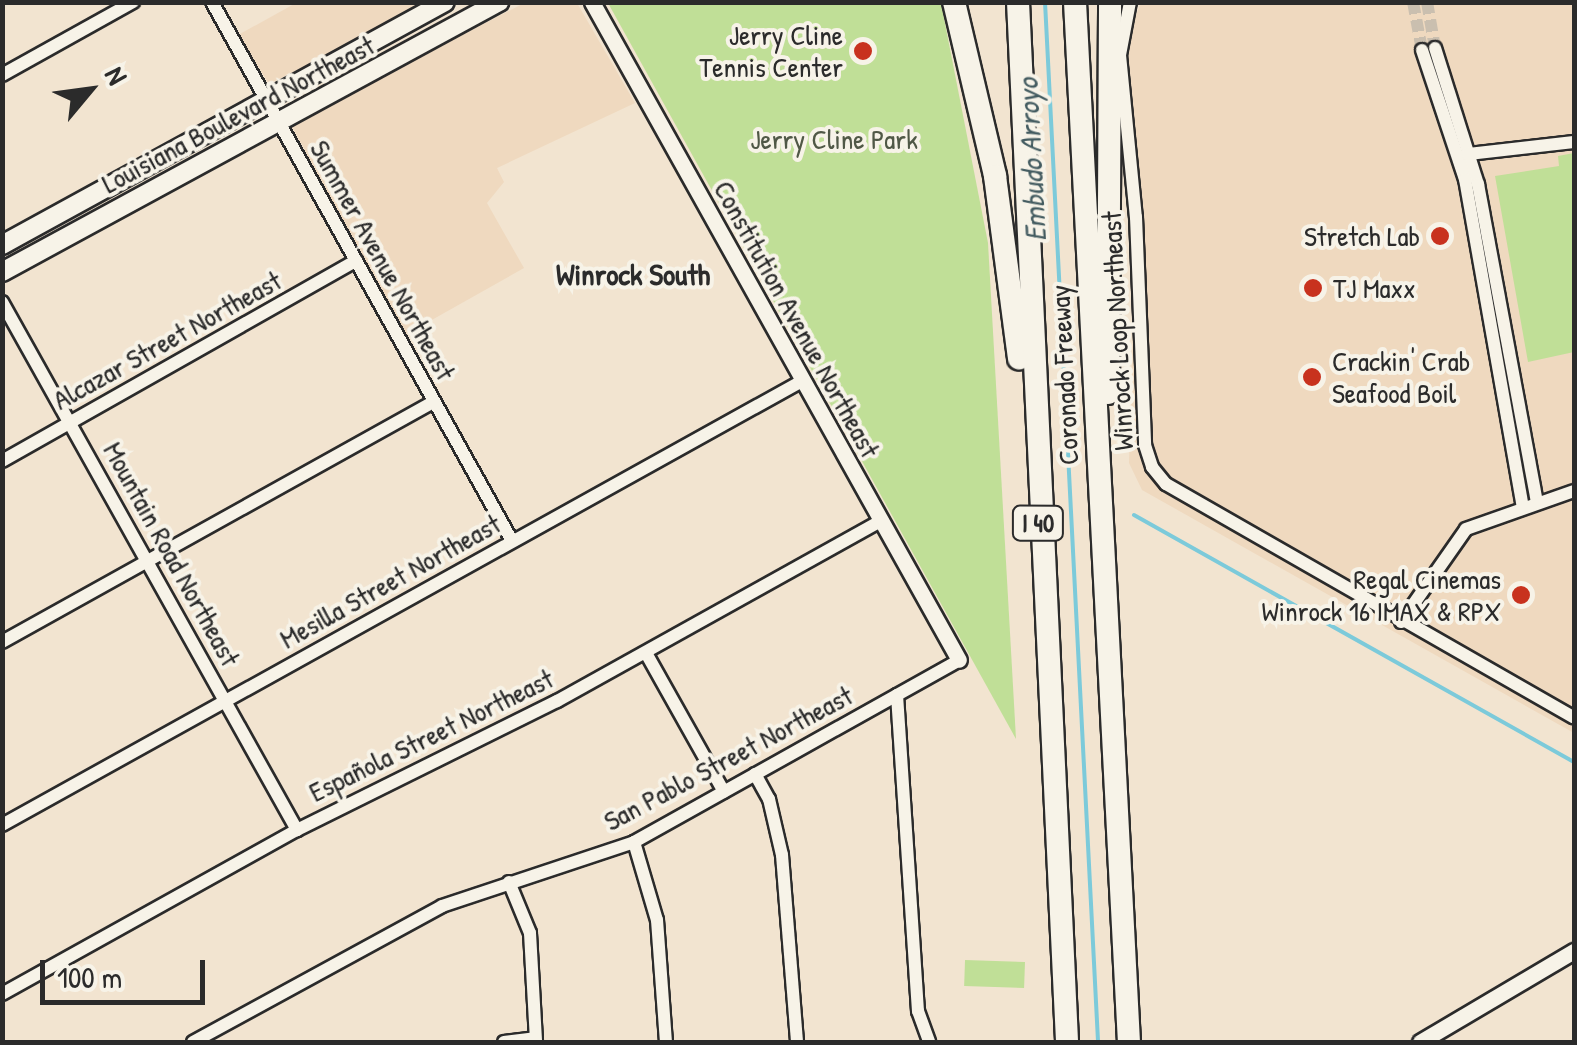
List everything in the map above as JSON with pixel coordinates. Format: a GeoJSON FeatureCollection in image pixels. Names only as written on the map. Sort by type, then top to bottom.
{"type":"FeatureCollection","features":[{"type":"Feature","properties":{"kind":"highway"},"geometry":{"type":"LineString","coordinates":[[954,2],[995,176],[1036,482]]}},
{"type":"Feature","properties":{"kind":"highway","name":"Coronado Freeway"},"geometry":{"type":"LineString","coordinates":[[1018,2],[1036,482],[1066,1042]]}},
{"type":"Feature","properties":{"kind":"highway","name":"Coronado Freeway"},"geometry":{"type":"LineString","coordinates":[[1075,2],[1129,1042]]}},
{"type":"Feature","properties":{"kind":"highway"},"geometry":{"type":"LineString","coordinates":[[1104,556],[1110,2]]}},
{"type":"Feature","properties":{"kind":"main road","name":"Louisiana Boulevard Northeast"},"geometry":{"type":"LineString","coordinates":[[2,246],[445,2]]}},
{"type":"Feature","properties":{"kind":"main road","name":"Louisiana Boulevard Northeast"},"geometry":{"type":"LineString","coordinates":[[2,272],[500,2]]}},
{"type":"Feature","properties":{"kind":"street"},"geometry":{"type":"LineString","coordinates":[[2,76],[133,2]]}},
{"type":"Feature","properties":{"kind":"street","name":"Summer Avenue Northeast"},"geometry":{"type":"LineString","coordinates":[[212,2],[512,541]]}},
{"type":"Feature","properties":{"kind":"street","name":"Constitution Avenue Northeast"},"geometry":{"type":"LineString","coordinates":[[592,2],[959,660]]}},
{"type":"Feature","properties":{"kind":"street","name":"Winrock Loop Northeast"},"geometry":{"type":"LineString","coordinates":[[1130,2],[1120,55],[1136,218],[1145,445],[1152,467],[1166,484],[1574,719]]}},
{"type":"Feature","properties":{"kind":"street"},"geometry":{"type":"LineString","coordinates":[[1429,49],[1465,179],[1530,505]]}},
{"type":"Feature","properties":{"kind":"street"},"geometry":{"type":"LineString","coordinates":[[1444,108],[1468,154],[1530,505]]}},
{"type":"Feature","properties":{"kind":"street"},"geometry":{"type":"LineString","coordinates":[[1468,154],[1574,142]]}},
{"type":"Feature","properties":{"kind":"street","name":"Alcazar Street Northeast"},"geometry":{"type":"LineString","coordinates":[[2,461],[356,262]]}},
{"type":"Feature","properties":{"kind":"street","name":"Mountain Road Northeast"},"geometry":{"type":"LineString","coordinates":[[2,302],[296,830]]}},
{"type":"Feature","properties":{"kind":"street","name":"Mesilla Street Northeast"},"geometry":{"type":"LineString","coordinates":[[2,825],[802,381]]}},
{"type":"Feature","properties":{"kind":"street"},"geometry":{"type":"LineString","coordinates":[[2,642],[433,402]]}},
{"type":"Feature","properties":{"kind":"street"},"geometry":{"type":"LineString","coordinates":[[1401,622],[1466,529],[1574,491]]}},
{"type":"Feature","properties":{"kind":"street","name":"Española Street Northeast"},"geometry":{"type":"LineString","coordinates":[[2,994],[296,830],[646,653],[882,520]]}},
{"type":"Feature","properties":{"kind":"street"},"geometry":{"type":"LineString","coordinates":[[646,653],[724,792]]}},
{"type":"Feature","properties":{"kind":"street","name":"San Pablo Street Northeast"},"geometry":{"type":"LineString","coordinates":[[193,1042],[425,914],[634,842],[959,660]]}},
{"type":"Feature","properties":{"kind":"street"},"geometry":{"type":"LineString","coordinates":[[897,695],[918,1011],[929,1042]]}},
{"type":"Feature","properties":{"kind":"street"},"geometry":{"type":"LineString","coordinates":[[755,774],[768,799],[782,855],[797,1042]]}},
{"type":"Feature","properties":{"kind":"street"},"geometry":{"type":"LineString","coordinates":[[634,842],[657,920],[666,1042]]}},
{"type":"Feature","properties":{"kind":"street"},"geometry":{"type":"LineString","coordinates":[[504,1042],[535,1040],[530,933],[509,882]]}},
{"type":"Feature","properties":{"kind":"street"},"geometry":{"type":"LineString","coordinates":[[1420,1042],[1574,952]]}},
{"type":"Feature","properties":{"kind":"shaded area"},"geometry":{"type":"Polygon","coordinates":[[[296,3],[431,3],[269,84],[238,35],[296,3]]]}},
{"type":"Feature","properties":{"kind":"shaded area"},"geometry":{"type":"Polygon","coordinates":[[[524,3],[577,3],[635,103],[497,168],[504,182],[487,203],[524,268],[405,335],[291,125],[524,3]]]}},
{"type":"Feature","properties":{"kind":"shaded area"},"geometry":{"type":"Polygon","coordinates":[[[1141,3],[1574,3],[1574,733],[1142,490],[1129,463],[1136,217],[1126,40],[1141,3]]]}},
{"type":"Feature","properties":{"kind":"green space","name":"Jerry Cline Park"},"geometry":{"type":"Polygon","coordinates":[[[608,3],[941,3],[988,243],[1016,739],[608,3]]]}},
{"type":"Feature","properties":{"kind":"green space"},"geometry":{"type":"Polygon","coordinates":[[[1574,153],[1574,352],[1528,362],[1495,176],[1559,166],[1558,156],[1574,153]]]}},
{"type":"Feature","properties":{"kind":"green space"},"geometry":{"type":"Polygon","coordinates":[[[965,960],[1025,962],[1024,988],[964,986],[965,960]]]}},
{"type":"Feature","properties":{"kind":"waterway"},"geometry":{"type":"LineString","coordinates":[[1045,2],[1098,1042]]}},
{"type":"Feature","properties":{"kind":"waterway","name":"Embudo Arroyo"},"geometry":{"type":"LineString","coordinates":[[1134,515],[1574,762]]}},
{"type":"Feature","properties":{"kind":"tunnel"},"geometry":{"type":"LineString","coordinates":[[1413,2],[1422,50]]}},
{"type":"Feature","properties":{"kind":"tunnel"},"geometry":{"type":"LineString","coordinates":[[1427,2],[1435,48]]}},
{"type":"Feature","properties":{"kind":"place","name":"Jerry Cline Tennis Center"},"geometry":{"type":"Point","coordinates":[863,51]}},
{"type":"Feature","properties":{"kind":"place","name":"Stretch Lab"},"geometry":{"type":"Point","coordinates":[1440,236]}},
{"type":"Feature","properties":{"kind":"place","name":"TJ Maxx"},"geometry":{"type":"Point","coordinates":[1313,288]}},
{"type":"Feature","properties":{"kind":"place","name":"Crackin' Crab Seafood Boil"},"geometry":{"type":"Point","coordinates":[1312,377]}},
{"type":"Feature","properties":{"kind":"place","name":"Regal Cinemas Winrock 16 IMAX & RPX"},"geometry":{"type":"Point","coordinates":[1521,595]}},
{"type":"Feature","properties":{"kind":"district","name":"Winrock South"},"geometry":{"type":"Point","coordinates":[633,274]}}]}
